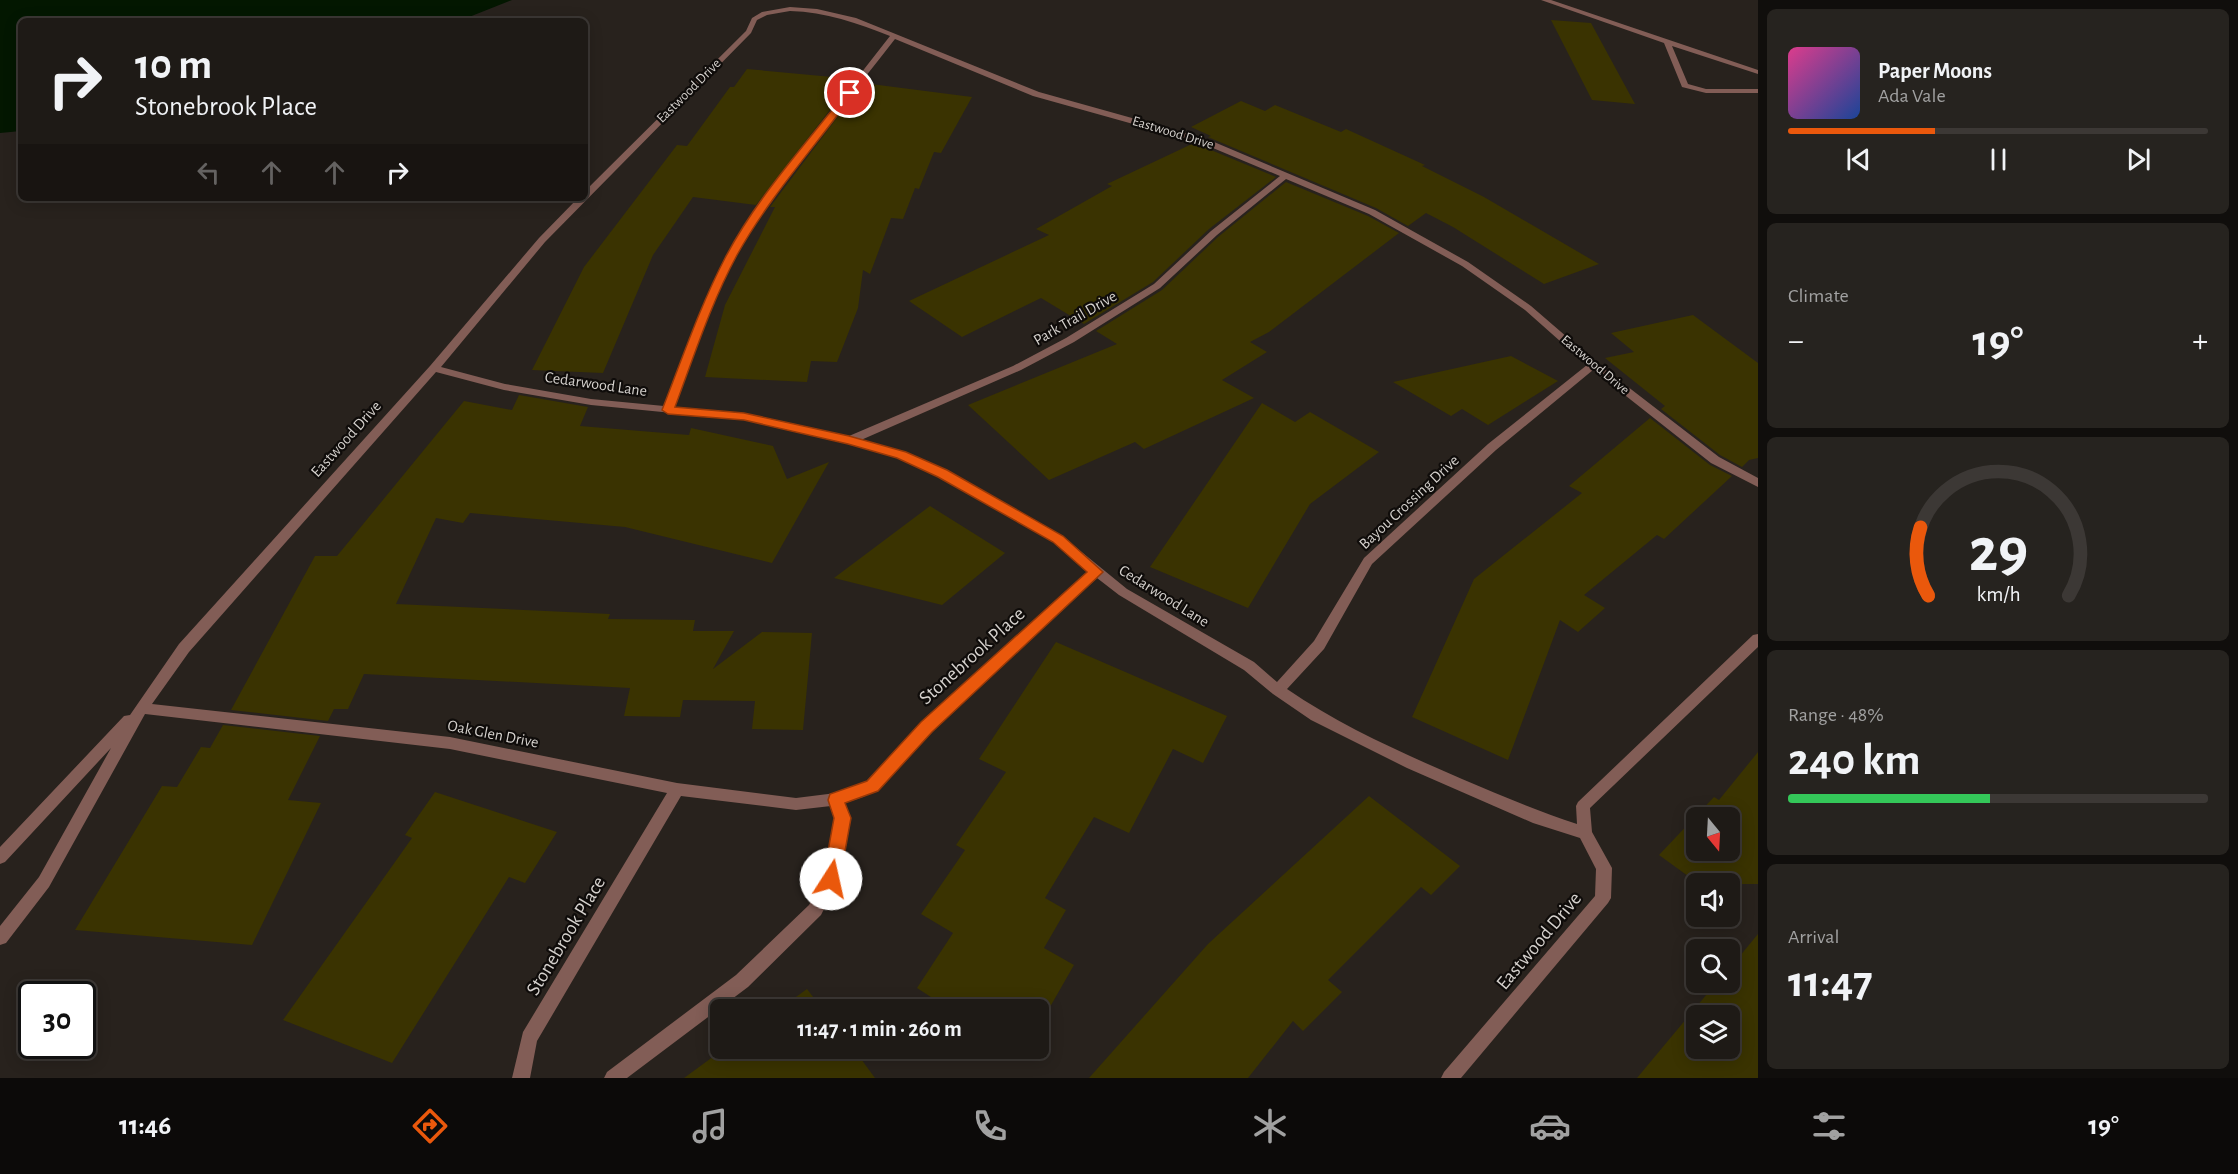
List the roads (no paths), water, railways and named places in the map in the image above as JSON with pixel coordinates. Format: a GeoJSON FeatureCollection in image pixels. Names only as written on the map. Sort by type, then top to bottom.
{"type":"FeatureCollection","features":[{"type":"Feature","properties":{"kind":"street"},"geometry":{"type":"LineString","coordinates":[[1544,0],[1758,72]]}},
{"type":"Feature","properties":{"kind":"street","name":"Eastwood Drive"},"geometry":{"type":"LineString","coordinates":[[588,193],[749,32],[754,19],[758,16],[789,10],[833,13],[1036,94],[1204,141],[1372,212],[1465,264],[1527,308],[1593,365],[1715,460],[1758,483]]}},
{"type":"Feature","properties":{"kind":"street"},"geometry":{"type":"LineString","coordinates":[[668,410],[710,301],[731,256],[764,203],[893,37]]}},
{"type":"Feature","properties":{"kind":"street"},"geometry":{"type":"LineString","coordinates":[[1667,41],[1685,85],[1706,91],[1758,91]]}},
{"type":"Feature","properties":{"kind":"street","name":"Park Trail Drive"},"geometry":{"type":"LineString","coordinates":[[849,440],[1017,368],[1070,340],[1157,286],[1214,233],[1286,175]]}},
{"type":"Feature","properties":{"kind":"street","name":"Eastwood Drive"},"geometry":{"type":"LineString","coordinates":[[0,938],[44,882],[141,708],[184,648],[434,368],[542,240],[580,201]]}},
{"type":"Feature","properties":{"kind":"street","name":"Bayou Crossing Drive"},"geometry":{"type":"LineString","coordinates":[[1278,690],[1319,645],[1368,561],[1492,447],[1593,365]]}},
{"type":"Feature","properties":{"kind":"street","name":"Cedarwood Lane"},"geometry":{"type":"LineString","coordinates":[[434,368],[504,387],[591,402],[744,417],[849,440],[901,455],[942,474],[1058,539],[1123,592],[1249,666],[1278,690],[1316,716],[1412,764],[1538,818],[1585,833]]}},
{"type":"Feature","properties":{"kind":"street","name":"Stonebrook Place"},"geometry":{"type":"LineString","coordinates":[[836,800],[872,786],[926,727],[1096,572]]}},
{"type":"Feature","properties":{"kind":"street","name":"Eastwood Drive"},"geometry":{"type":"LineString","coordinates":[[1450,1078],[1603,898],[1604,868],[1585,833],[1583,806],[1758,639]]}},
{"type":"Feature","properties":{"kind":"street","name":"Eastwood Drive"},"geometry":{"type":"LineString","coordinates":[[0,857],[141,708]]}},
{"type":"Feature","properties":{"kind":"street","name":"Oak Glen Drive"},"geometry":{"type":"LineString","coordinates":[[141,708],[450,743],[678,789],[796,804],[836,800]]}},
{"type":"Feature","properties":{"kind":"street","name":"Stonebrook Place"},"geometry":{"type":"LineString","coordinates":[[521,1078],[529,1038],[678,789]]}},
{"type":"Feature","properties":{"kind":"street"},"geometry":{"type":"LineString","coordinates":[[613,1078],[742,981],[815,910],[831,879],[842,818],[836,800]]}}]}
